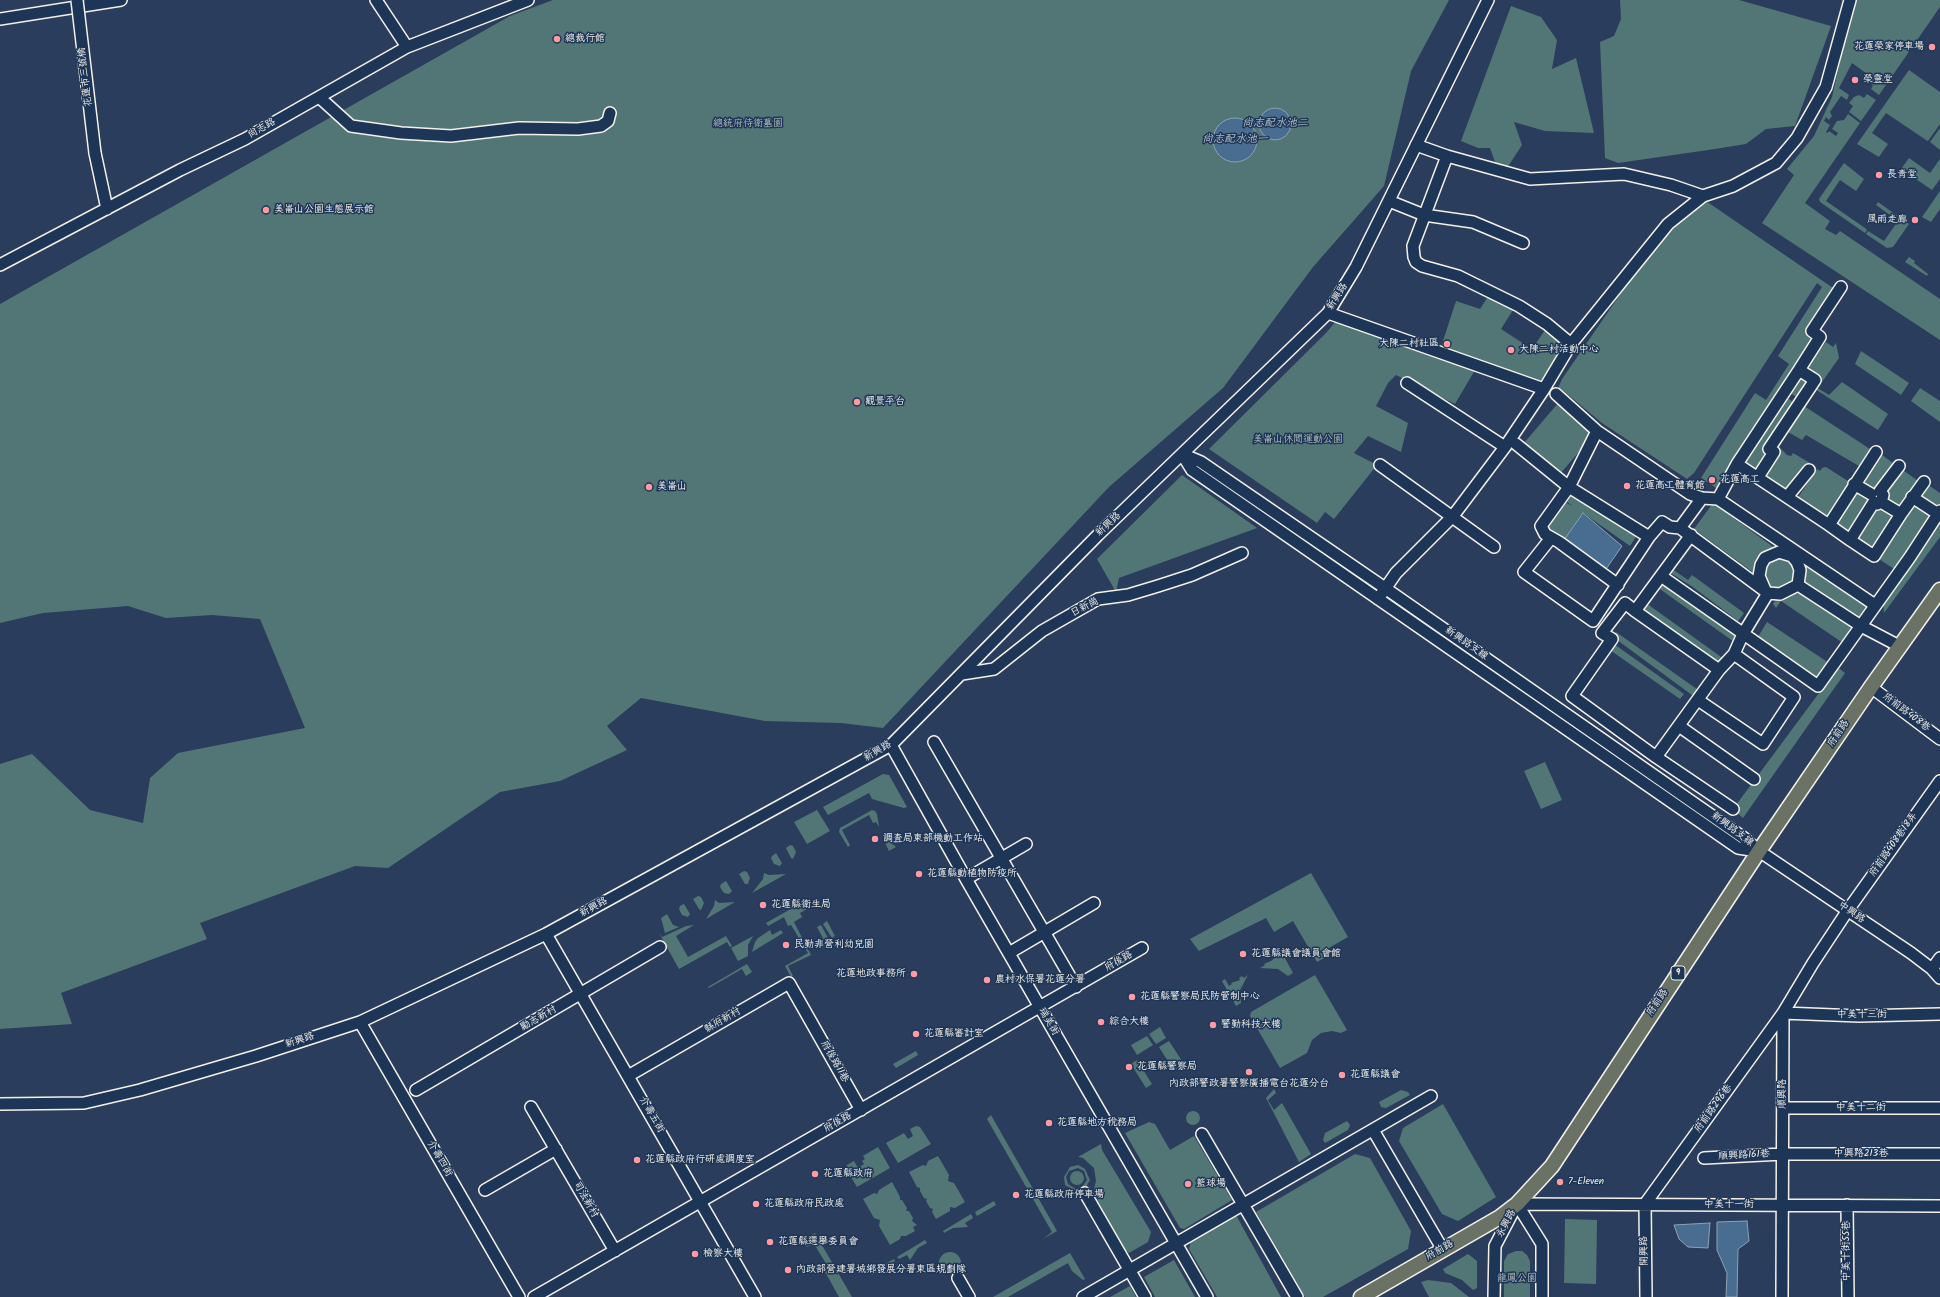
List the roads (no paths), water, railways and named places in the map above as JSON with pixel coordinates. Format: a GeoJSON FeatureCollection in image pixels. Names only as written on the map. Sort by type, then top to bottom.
{"type":"FeatureCollection","features":[{"type":"Feature","properties":{"kind":"main road","name":"府前路"},"geometry":{"type":"LineString","coordinates":[[1361,1297],[1500,1217],[1518,1204],[1552,1166],[1759,851],[1871,687],[1901,647],[1940,590]]}},
{"type":"Feature","properties":{"kind":"street","name":"花蓮市三號橋"},"geometry":{"type":"LineString","coordinates":[[77,0],[95,153],[107,209]]}},
{"type":"Feature","properties":{"kind":"street"},"geometry":{"type":"LineString","coordinates":[[0,19],[121,0]]}},
{"type":"Feature","properties":{"kind":"street"},"geometry":{"type":"LineString","coordinates":[[376,0],[407,47]]}},
{"type":"Feature","properties":{"kind":"street","name":"尚志路"},"geometry":{"type":"LineString","coordinates":[[0,265],[245,139],[407,47],[528,0]]}},
{"type":"Feature","properties":{"kind":"street","name":"新興路"},"geometry":{"type":"LineString","coordinates":[[0,1104],[84,1103],[147,1088],[360,1022],[546,934],[891,745],[1098,535],[1328,313],[1356,267],[1488,0]]}},
{"type":"Feature","properties":{"kind":"street"},"geometry":{"type":"LineString","coordinates":[[1378,599],[1396,574],[1453,516],[1505,447],[1544,389],[1571,344],[1668,224],[1703,196],[1734,186],[1776,163],[1797,138],[1826,87],[1850,0]]}},
{"type":"Feature","properties":{"kind":"street"},"geometry":{"type":"LineString","coordinates":[[319,97],[351,126],[401,133],[451,136],[519,128],[578,129],[601,126],[608,121],[610,113]]}},
{"type":"Feature","properties":{"kind":"street"},"geometry":{"type":"LineString","coordinates":[[1416,145],[1447,156],[1530,179],[1624,174],[1671,185],[1703,196]]}},
{"type":"Feature","properties":{"kind":"street"},"geometry":{"type":"LineString","coordinates":[[1447,156],[1413,246],[1416,262],[1422,266],[1458,276],[1519,306],[1547,324],[1571,344]]}},
{"type":"Feature","properties":{"kind":"street"},"geometry":{"type":"LineString","coordinates":[[1389,201],[1424,214],[1473,222],[1523,243]]}},
{"type":"Feature","properties":{"kind":"street"},"geometry":{"type":"LineString","coordinates":[[1718,499],[1737,464],[1820,337],[1812,331],[1841,287]]}},
{"type":"Feature","properties":{"kind":"street"},"geometry":{"type":"LineString","coordinates":[[1328,313],[1544,389]]}},
{"type":"Feature","properties":{"kind":"street"},"geometry":{"type":"LineString","coordinates":[[1758,477],[1774,452],[1769,449],[1815,380],[1799,370]]}},
{"type":"Feature","properties":{"kind":"street"},"geometry":{"type":"LineString","coordinates":[[1407,383],[1505,447]]}},
{"type":"Feature","properties":{"kind":"street"},"geometry":{"type":"LineString","coordinates":[[1784,393],[1800,403]]}},
{"type":"Feature","properties":{"kind":"street"},"geometry":{"type":"LineString","coordinates":[[1556,394],[1597,431],[1690,494],[1702,498],[1718,499],[1794,554],[1875,605]]}},
{"type":"Feature","properties":{"kind":"street"},"geometry":{"type":"LineString","coordinates":[[1597,431],[1569,487],[1541,526],[1545,534],[1559,542],[1618,584]]}},
{"type":"Feature","properties":{"kind":"street"},"geometry":{"type":"LineString","coordinates":[[1516,444],[1569,487],[1649,538]]}},
{"type":"Feature","properties":{"kind":"street"},"geometry":{"type":"LineString","coordinates":[[1830,525],[1854,484],[1876,452]]}},
{"type":"Feature","properties":{"kind":"street","name":"新興路支線"},"geometry":{"type":"LineString","coordinates":[[1182,454],[1201,462],[1385,588],[1744,838],[1759,851]]}},
{"type":"Feature","properties":{"kind":"street","name":"新興路支線"},"geometry":{"type":"LineString","coordinates":[[1182,454],[1192,470],[1738,848],[1759,851]]}},
{"type":"Feature","properties":{"kind":"street"},"geometry":{"type":"LineString","coordinates":[[1737,464],[1830,525],[1874,556],[1912,497],[1924,482]]}},
{"type":"Feature","properties":{"kind":"street"},"geometry":{"type":"LineString","coordinates":[[1380,465],[1453,516],[1494,547]]}},
{"type":"Feature","properties":{"kind":"street"},"geometry":{"type":"LineString","coordinates":[[1850,540],[1877,497],[1899,466]]}},
{"type":"Feature","properties":{"kind":"street"},"geometry":{"type":"LineString","coordinates":[[1787,497],[1809,470]]}},
{"type":"Feature","properties":{"kind":"street"},"geometry":{"type":"LineString","coordinates":[[1854,484],[1877,497],[1901,514]]}},
{"type":"Feature","properties":{"kind":"street"},"geometry":{"type":"LineString","coordinates":[[1661,576],[1818,686],[1939,513],[1912,497]]}},
{"type":"Feature","properties":{"kind":"street"},"geometry":{"type":"LineString","coordinates":[[1680,528],[1702,498]]}},
{"type":"Feature","properties":{"kind":"street"},"geometry":{"type":"LineString","coordinates":[[1551,538],[1524,572],[1593,621],[1649,538],[1662,522],[1670,527],[1680,528],[1767,592],[1780,594],[1798,586]]}},
{"type":"Feature","properties":{"kind":"street"},"geometry":{"type":"LineString","coordinates":[[1635,610],[1691,536]]}},
{"type":"Feature","properties":{"kind":"street"},"geometry":{"type":"LineString","coordinates":[[1767,592],[1759,576],[1761,565],[1765,558],[1779,552],[1794,554]]}},
{"type":"Feature","properties":{"kind":"street","name":"日新崗"},"geometry":{"type":"LineString","coordinates":[[962,674],[994,669],[1042,632],[1098,599],[1128,595],[1158,586],[1192,575],[1242,553]]}},
{"type":"Feature","properties":{"kind":"street"},"geometry":{"type":"LineString","coordinates":[[1794,554],[1800,570],[1798,586]]}},
{"type":"Feature","properties":{"kind":"street"},"geometry":{"type":"LineString","coordinates":[[1798,586],[1861,626],[1901,647]]}},
{"type":"Feature","properties":{"kind":"street"},"geometry":{"type":"LineString","coordinates":[[1656,757],[1719,670],[1734,654],[1743,634],[1767,592]]}},
{"type":"Feature","properties":{"kind":"street"},"geometry":{"type":"LineString","coordinates":[[1719,670],[1625,603],[1602,632],[1612,639],[1572,696],[1656,757],[1733,809]]}},
{"type":"Feature","properties":{"kind":"street"},"geometry":{"type":"LineString","coordinates":[[1698,700],[1763,744],[1794,697],[1734,654]]}},
{"type":"Feature","properties":{"kind":"street","name":"府前路408巷"},"geometry":{"type":"LineString","coordinates":[[1871,687],[1940,739]]}},
{"type":"Feature","properties":{"kind":"street"},"geometry":{"type":"LineString","coordinates":[[1679,726],[1754,779]]}},
{"type":"Feature","properties":{"kind":"street"},"geometry":{"type":"LineString","coordinates":[[934,742],[1046,932],[1076,986]]}},
{"type":"Feature","properties":{"kind":"street","name":"瑞美街"},"geometry":{"type":"LineString","coordinates":[[891,745],[966,879],[1207,1297]]}},
{"type":"Feature","properties":{"kind":"street","name":"府前路408巷18弄"},"geometry":{"type":"LineString","coordinates":[[1848,910],[1940,780]]}},
{"type":"Feature","properties":{"kind":"street"},"geometry":{"type":"LineString","coordinates":[[966,879],[1026,844]]}},
{"type":"Feature","properties":{"kind":"street","name":"中興路"},"geometry":{"type":"LineString","coordinates":[[1759,851],[1848,910],[1932,970],[1940,978]]}},
{"type":"Feature","properties":{"kind":"street"},"geometry":{"type":"LineString","coordinates":[[1009,953],[1094,903]]}},
{"type":"Feature","properties":{"kind":"street"},"geometry":{"type":"LineString","coordinates":[[1783,1013],[1813,963],[1848,910]]}},
{"type":"Feature","properties":{"kind":"street","name":"介壽五街"},"geometry":{"type":"LineString","coordinates":[[546,934],[755,1297]]}},
{"type":"Feature","properties":{"kind":"street","name":"勵志新村"},"geometry":{"type":"LineString","coordinates":[[416,1090],[660,947]]}},
{"type":"Feature","properties":{"kind":"street","name":"府後路"},"geometry":{"type":"LineString","coordinates":[[534,1297],[1142,948]]}},
{"type":"Feature","properties":{"kind":"street"},"geometry":{"type":"LineString","coordinates":[[1932,970],[1940,958]]}},
{"type":"Feature","properties":{"kind":"street","name":"縣府新村"},"geometry":{"type":"LineString","coordinates":[[628,1076],[789,983],[806,1013]]}},
{"type":"Feature","properties":{"kind":"street","name":"府後路11巷"},"geometry":{"type":"LineString","coordinates":[[806,1013],[862,1110]]}},
{"type":"Feature","properties":{"kind":"street","name":"中美十三街"},"geometry":{"type":"LineString","coordinates":[[1783,1013],[1859,1016],[1940,1014]]}},
{"type":"Feature","properties":{"kind":"street","name":"順興路"},"geometry":{"type":"LineString","coordinates":[[1782,1297],[1783,1013]]}},
{"type":"Feature","properties":{"kind":"street","name":"府前路296巷"},"geometry":{"type":"LineString","coordinates":[[1645,1204],[1783,1013]]}},
{"type":"Feature","properties":{"kind":"street","name":"介壽四街"},"geometry":{"type":"LineString","coordinates":[[360,1022],[519,1297]]}},
{"type":"Feature","properties":{"kind":"street"},"geometry":{"type":"LineString","coordinates":[[1083,1297],[1431,1096]]}},
{"type":"Feature","properties":{"kind":"street","name":"司法新村"},"geometry":{"type":"LineString","coordinates":[[531,1107],[615,1251]]}},
{"type":"Feature","properties":{"kind":"street","name":"中美十二街"},"geometry":{"type":"LineString","coordinates":[[1783,1108],[1940,1108]]}},
{"type":"Feature","properties":{"kind":"street"},"geometry":{"type":"LineString","coordinates":[[1373,1130],[1443,1250]]}},
{"type":"Feature","properties":{"kind":"street"},"geometry":{"type":"LineString","coordinates":[[1202,1134],[1297,1297]]}},
{"type":"Feature","properties":{"kind":"street"},"geometry":{"type":"LineString","coordinates":[[485,1190],[556,1149]]}},
{"type":"Feature","properties":{"kind":"street","name":"中興路213巷"},"geometry":{"type":"LineString","coordinates":[[1783,1154],[1940,1154]]}},
{"type":"Feature","properties":{"kind":"street","name":"順興路161巷"},"geometry":{"type":"LineString","coordinates":[[1704,1158],[1783,1154]]}},
{"type":"Feature","properties":{"kind":"street"},"geometry":{"type":"LineString","coordinates":[[1085,1193],[1145,1297]]}},
{"type":"Feature","properties":{"kind":"street","name":"中美十一街"},"geometry":{"type":"LineString","coordinates":[[1518,1204],[1940,1206]]}},
{"type":"Feature","properties":{"kind":"street","name":"永興路"},"geometry":{"type":"LineString","coordinates":[[1494,1297],[1495,1246],[1518,1204]]}},
{"type":"Feature","properties":{"kind":"street","name":"永興路"},"geometry":{"type":"LineString","coordinates":[[1518,1204],[1542,1244],[1542,1297]]}},
{"type":"Feature","properties":{"kind":"street","name":"開興路"},"geometry":{"type":"LineString","coordinates":[[1645,1204],[1646,1297]]}},
{"type":"Feature","properties":{"kind":"street","name":"中美十街55巷"},"geometry":{"type":"LineString","coordinates":[[1847,1205],[1848,1297]]}},
{"type":"Feature","properties":{"kind":"street"},"geometry":{"type":"LineString","coordinates":[[958,1278],[970,1297]]}},
{"type":"Feature","properties":{"kind":"water","name":"尚志配水池二"},"geometry":{"type":"Polygon","coordinates":[[[1275,108],[1286,113],[1291,124],[1286,135],[1275,140],[1264,135],[1259,124],[1264,113],[1275,108]]]}},
{"type":"Feature","properties":{"kind":"water","name":"尚志配水池一"},"geometry":{"type":"Polygon","coordinates":[[[1235,118],[1247,122],[1253,128],[1257,140],[1253,152],[1247,158],[1235,162],[1223,158],[1217,152],[1213,140],[1217,128],[1223,122],[1235,118]]]}},
{"type":"Feature","properties":{"kind":"water"},"geometry":{"type":"Polygon","coordinates":[[[1583,513],[1622,546],[1604,572],[1564,540],[1583,513]]]}},
{"type":"Feature","properties":{"kind":"water"},"geometry":{"type":"Polygon","coordinates":[[[1747,1221],[1749,1241],[1738,1249],[1737,1297],[1726,1297],[1727,1273],[1717,1250],[1717,1222],[1747,1221]]]}},
{"type":"Feature","properties":{"kind":"water"},"geometry":{"type":"Polygon","coordinates":[[[1710,1223],[1708,1248],[1688,1247],[1679,1239],[1674,1225],[1710,1223]]]}},
{"type":"Feature","properties":{"kind":"place","name":"總裁行館"},"geometry":{"type":"Point","coordinates":[557,39]}},
{"type":"Feature","properties":{"kind":"place","name":"花蓮榮家停車場"},"geometry":{"type":"Point","coordinates":[1932,47]}},
{"type":"Feature","properties":{"kind":"place","name":"榮靈堂"},"geometry":{"type":"Point","coordinates":[1855,80]}},
{"type":"Feature","properties":{"kind":"place","name":"長青堂"},"geometry":{"type":"Point","coordinates":[1879,175]}},
{"type":"Feature","properties":{"kind":"place","name":"美崙山公園生態展示館"},"geometry":{"type":"Point","coordinates":[266,210]}},
{"type":"Feature","properties":{"kind":"place","name":"風雨走廊"},"geometry":{"type":"Point","coordinates":[1915,220]}},
{"type":"Feature","properties":{"kind":"place","name":"大陳二村社區"},"geometry":{"type":"Point","coordinates":[1447,344]}},
{"type":"Feature","properties":{"kind":"place","name":"大陳二村活動中心"},"geometry":{"type":"Point","coordinates":[1511,350]}},
{"type":"Feature","properties":{"kind":"place","name":"觀景平台"},"geometry":{"type":"Point","coordinates":[857,402]}},
{"type":"Feature","properties":{"kind":"place","name":"花蓮高工"},"geometry":{"type":"Point","coordinates":[1712,480]}},
{"type":"Feature","properties":{"kind":"place","name":"花蓮高工體育館"},"geometry":{"type":"Point","coordinates":[1627,486]}},
{"type":"Feature","properties":{"kind":"place","name":"美崙山"},"geometry":{"type":"Point","coordinates":[649,487]}},
{"type":"Feature","properties":{"kind":"place","name":"調查局東部機動工作站"},"geometry":{"type":"Point","coordinates":[875,839]}},
{"type":"Feature","properties":{"kind":"place","name":"花蓮縣動植物防疫所"},"geometry":{"type":"Point","coordinates":[919,874]}},
{"type":"Feature","properties":{"kind":"place","name":"花蓮縣衛生局"},"geometry":{"type":"Point","coordinates":[763,905]}},
{"type":"Feature","properties":{"kind":"place","name":"民勤非營利幼兒園"},"geometry":{"type":"Point","coordinates":[786,945]}},
{"type":"Feature","properties":{"kind":"place","name":"花蓮縣議會議員會館"},"geometry":{"type":"Point","coordinates":[1243,954]}},
{"type":"Feature","properties":{"kind":"place","name":"花蓮地政事務所"},"geometry":{"type":"Point","coordinates":[914,974]}},
{"type":"Feature","properties":{"kind":"place","name":"農村水保署花蓮分署"},"geometry":{"type":"Point","coordinates":[987,980]}},
{"type":"Feature","properties":{"kind":"place","name":"花蓮縣警察局民防管制中心"},"geometry":{"type":"Point","coordinates":[1132,997]}},
{"type":"Feature","properties":{"kind":"place","name":"綜合大樓"},"geometry":{"type":"Point","coordinates":[1101,1022]}},
{"type":"Feature","properties":{"kind":"place","name":"警勤科技大樓"},"geometry":{"type":"Point","coordinates":[1213,1025]}},
{"type":"Feature","properties":{"kind":"place","name":"花蓮縣審計室"},"geometry":{"type":"Point","coordinates":[916,1034]}},
{"type":"Feature","properties":{"kind":"place","name":"花蓮縣警察局"},"geometry":{"type":"Point","coordinates":[1129,1067]}},
{"type":"Feature","properties":{"kind":"place","name":"內政部警政署警察廣播電台花蓮分台"},"geometry":{"type":"Point","coordinates":[1249,1072]}},
{"type":"Feature","properties":{"kind":"place","name":"花蓮縣議會"},"geometry":{"type":"Point","coordinates":[1342,1075]}},
{"type":"Feature","properties":{"kind":"place","name":"花蓮縣地方稅務局"},"geometry":{"type":"Point","coordinates":[1049,1123]}},
{"type":"Feature","properties":{"kind":"place","name":"花蓮縣政府行研處調度室"},"geometry":{"type":"Point","coordinates":[637,1160]}},
{"type":"Feature","properties":{"kind":"place","name":"花蓮縣政府"},"geometry":{"type":"Point","coordinates":[815,1174]}},
{"type":"Feature","properties":{"kind":"place","name":"7-Eleven"},"geometry":{"type":"Point","coordinates":[1560,1182]}},
{"type":"Feature","properties":{"kind":"place","name":"籃球場"},"geometry":{"type":"Point","coordinates":[1188,1184]}},
{"type":"Feature","properties":{"kind":"place","name":"花蓮縣政府停車場"},"geometry":{"type":"Point","coordinates":[1016,1195]}},
{"type":"Feature","properties":{"kind":"place","name":"花蓮縣政府民政處"},"geometry":{"type":"Point","coordinates":[756,1204]}},
{"type":"Feature","properties":{"kind":"place","name":"花蓮縣選舉委員會"},"geometry":{"type":"Point","coordinates":[770,1242]}},
{"type":"Feature","properties":{"kind":"place","name":"檢察大樓"},"geometry":{"type":"Point","coordinates":[695,1254]}},
{"type":"Feature","properties":{"kind":"place","name":"內政部營建署城鄉發展分署東區規劃隊"},"geometry":{"type":"Point","coordinates":[788,1270]}},
{"type":"Feature","properties":{"kind":"park label","name":"總統府侍衛墓園"},"geometry":{"type":"Point","coordinates":[748,124]}},
{"type":"Feature","properties":{"kind":"park label","name":"美崙山休閒運動公園"},"geometry":{"type":"Point","coordinates":[1298,440]}},
{"type":"Feature","properties":{"kind":"park label","name":"龍鳳公園"},"geometry":{"type":"Point","coordinates":[1517,1279]}}]}
